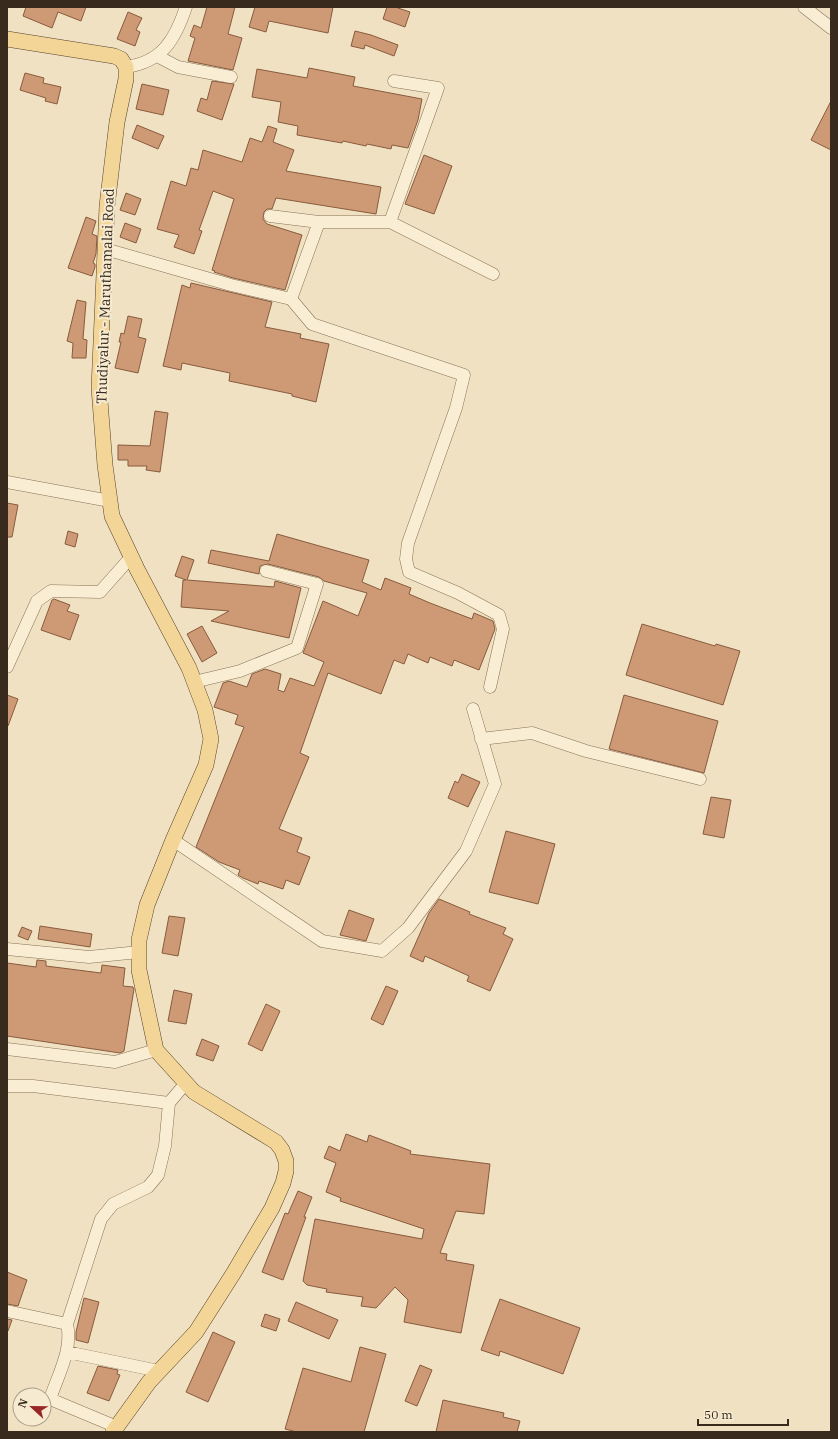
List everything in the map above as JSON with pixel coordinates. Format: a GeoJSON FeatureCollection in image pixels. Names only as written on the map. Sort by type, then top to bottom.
{"type":"FeatureCollection","features":[{"type":"Feature","properties":{"kind":"main road"},"geometry":{"type":"LineString","coordinates":[[7,39],[114,56],[121,59],[126,67]]}},
{"type":"Feature","properties":{"kind":"main road","name":"Thudiyalur - Maruthamalai Road"},"geometry":{"type":"LineString","coordinates":[[115,1429],[149,1382],[196,1332],[233,1274],[272,1208],[283,1183],[286,1171],[286,1161],[282,1150],[276,1142],[194,1092],[185,1084],[156,1050],[139,970],[139,940],[147,905],[173,840],[206,765],[211,739],[204,710],[194,682],[112,516],[105,465],[99,388],[107,206],[117,122],[126,79],[126,67]]}},
{"type":"Feature","properties":{"kind":"street"},"geometry":{"type":"LineString","coordinates":[[126,67],[136,66],[157,56],[169,44],[179,28],[186,7]]}},
{"type":"Feature","properties":{"kind":"street"},"geometry":{"type":"LineString","coordinates":[[804,7],[831,28]]}},
{"type":"Feature","properties":{"kind":"street"},"geometry":{"type":"LineString","coordinates":[[157,56],[178,67],[231,76]]}},
{"type":"Feature","properties":{"kind":"street"},"geometry":{"type":"LineString","coordinates":[[390,222],[438,88],[394,81]]}},
{"type":"Feature","properties":{"kind":"street"},"geometry":{"type":"LineString","coordinates":[[270,216],[319,222],[390,222],[493,274]]}},
{"type":"Feature","properties":{"kind":"street"},"geometry":{"type":"LineString","coordinates":[[291,299],[319,222]]}},
{"type":"Feature","properties":{"kind":"street"},"geometry":{"type":"LineString","coordinates":[[105,249],[231,285],[291,299],[312,324],[464,375],[456,408],[408,543],[406,559],[409,572],[458,593],[499,615],[503,629],[490,687]]}},
{"type":"Feature","properties":{"kind":"street"},"geometry":{"type":"LineString","coordinates":[[7,482],[110,501]]}},
{"type":"Feature","properties":{"kind":"street"},"geometry":{"type":"LineString","coordinates":[[7,667],[37,601],[51,592],[100,592],[131,557]]}},
{"type":"Feature","properties":{"kind":"street"},"geometry":{"type":"LineString","coordinates":[[194,682],[240,671],[297,648],[317,584],[266,571]]}},
{"type":"Feature","properties":{"kind":"street"},"geometry":{"type":"LineString","coordinates":[[173,840],[322,941],[382,951],[408,928],[466,851],[495,784],[473,709]]}},
{"type":"Feature","properties":{"kind":"street"},"geometry":{"type":"LineString","coordinates":[[481,739],[532,734],[586,751],[700,779]]}},
{"type":"Feature","properties":{"kind":"street"},"geometry":{"type":"LineString","coordinates":[[7,949],[89,957],[139,952]]}},
{"type":"Feature","properties":{"kind":"street"},"geometry":{"type":"LineString","coordinates":[[7,1049],[115,1062],[156,1050]]}},
{"type":"Feature","properties":{"kind":"street"},"geometry":{"type":"LineString","coordinates":[[115,1429],[50,1399],[67,1352],[69,1333],[67,1324],[101,1219],[113,1204],[148,1187],[158,1175],[166,1146],[168,1103],[185,1084]]}},
{"type":"Feature","properties":{"kind":"street"},"geometry":{"type":"LineString","coordinates":[[7,1086],[33,1086],[168,1103]]}},
{"type":"Feature","properties":{"kind":"street"},"geometry":{"type":"LineString","coordinates":[[7,1311],[67,1324]]}},
{"type":"Feature","properties":{"kind":"street"},"geometry":{"type":"LineString","coordinates":[[67,1352],[159,1371]]}},
{"type":"Feature","properties":{"kind":"building"},"geometry":{"type":"Polygon","coordinates":[[[26,7],[86,7],[81,21],[58,12],[52,28],[23,16],[26,7]]]}},
{"type":"Feature","properties":{"kind":"building"},"geometry":{"type":"Polygon","coordinates":[[[207,7],[235,7],[228,34],[242,38],[233,70],[188,61],[195,38],[190,36],[194,25],[201,28],[207,7]]]}},
{"type":"Feature","properties":{"kind":"building"},"geometry":{"type":"Polygon","coordinates":[[[255,7],[333,7],[328,33],[269,21],[266,32],[249,27],[255,7]]]}},
{"type":"Feature","properties":{"kind":"building"},"geometry":{"type":"Polygon","coordinates":[[[387,7],[395,7],[410,12],[405,27],[383,19],[387,7]]]}},
{"type":"Feature","properties":{"kind":"building"},"geometry":{"type":"Polygon","coordinates":[[[128,12],[142,18],[136,30],[140,32],[135,46],[117,39],[128,12]]]}},
{"type":"Feature","properties":{"kind":"building"},"geometry":{"type":"Polygon","coordinates":[[[355,31],[398,45],[394,56],[365,45],[364,49],[351,46],[355,31]]]}},
{"type":"Feature","properties":{"kind":"building"},"geometry":{"type":"Polygon","coordinates":[[[309,68],[355,77],[353,86],[422,99],[418,120],[408,148],[392,145],[391,149],[367,144],[366,146],[343,141],[342,143],[297,135],[298,126],[278,122],[281,102],[252,97],[257,69],[307,78],[309,68]]]}},
{"type":"Feature","properties":{"kind":"building"},"geometry":{"type":"Polygon","coordinates":[[[25,73],[44,78],[43,83],[61,87],[57,104],[45,101],[46,98],[20,90],[25,73]]]}},
{"type":"Feature","properties":{"kind":"building"},"geometry":{"type":"Polygon","coordinates":[[[212,81],[234,84],[222,120],[197,111],[201,98],[207,100],[212,81]]]}},
{"type":"Feature","properties":{"kind":"building"},"geometry":{"type":"Polygon","coordinates":[[[142,84],[169,90],[163,115],[136,109],[142,84]]]}},
{"type":"Feature","properties":{"kind":"building"},"geometry":{"type":"Polygon","coordinates":[[[831,101],[831,150],[811,140],[831,101]]]}},
{"type":"Feature","properties":{"kind":"building"},"geometry":{"type":"Polygon","coordinates":[[[137,125],[164,136],[158,149],[132,138],[137,125]]]}},
{"type":"Feature","properties":{"kind":"building"},"geometry":{"type":"Polygon","coordinates":[[[268,126],[277,129],[273,142],[294,150],[286,171],[381,187],[376,214],[276,198],[272,209],[267,209],[264,212],[263,219],[267,224],[302,235],[285,290],[233,278],[212,270],[234,199],[213,191],[199,230],[202,231],[194,254],[174,247],[179,235],[157,229],[171,181],[186,186],[191,168],[198,170],[203,150],[242,162],[250,138],[262,142],[268,126]]]}},
{"type":"Feature","properties":{"kind":"building"},"geometry":{"type":"Polygon","coordinates":[[[424,155],[452,166],[434,214],[405,204],[424,155]]]}},
{"type":"Feature","properties":{"kind":"building"},"geometry":{"type":"Polygon","coordinates":[[[126,193],[141,199],[135,215],[120,210],[126,193]]]}},
{"type":"Feature","properties":{"kind":"building"},"geometry":{"type":"Polygon","coordinates":[[[86,217],[96,221],[92,234],[97,236],[96,254],[93,263],[95,264],[95,267],[92,276],[68,268],[86,217]]]}},
{"type":"Feature","properties":{"kind":"building"},"geometry":{"type":"Polygon","coordinates":[[[125,223],[141,229],[136,243],[120,237],[125,223]]]}},
{"type":"Feature","properties":{"kind":"building"},"geometry":{"type":"Polygon","coordinates":[[[191,283],[272,302],[265,327],[301,334],[300,338],[329,344],[316,402],[292,396],[292,394],[229,381],[230,373],[182,363],[181,370],[163,366],[182,285],[190,288],[191,283]]]}},
{"type":"Feature","properties":{"kind":"building"},"geometry":{"type":"Polygon","coordinates":[[[77,300],[86,302],[83,339],[87,340],[86,358],[72,358],[73,343],[67,341],[77,300]]]}},
{"type":"Feature","properties":{"kind":"building"},"geometry":{"type":"Polygon","coordinates":[[[128,316],[142,319],[138,337],[146,339],[138,373],[115,368],[121,342],[119,342],[121,333],[124,334],[128,316]]]}},
{"type":"Feature","properties":{"kind":"building"},"geometry":{"type":"Polygon","coordinates":[[[155,411],[168,413],[160,472],[146,470],[147,466],[128,466],[128,460],[118,460],[118,445],[150,446],[155,411]]]}},
{"type":"Feature","properties":{"kind":"building"},"geometry":{"type":"Polygon","coordinates":[[[7,503],[18,505],[12,537],[7,537],[7,503]]]}},
{"type":"Feature","properties":{"kind":"building"},"geometry":{"type":"Polygon","coordinates":[[[68,531],[78,534],[75,547],[65,544],[68,531]]]}},
{"type":"Feature","properties":{"kind":"building"},"geometry":{"type":"Polygon","coordinates":[[[277,534],[369,560],[362,582],[381,590],[385,578],[411,588],[409,594],[430,603],[472,619],[474,613],[493,621],[495,629],[479,670],[454,660],[452,666],[430,657],[428,663],[408,654],[404,664],[394,660],[381,694],[328,673],[300,753],[309,757],[279,829],[302,838],[297,852],[310,857],[299,885],[286,880],[283,889],[259,881],[258,884],[243,878],[238,875],[240,870],[219,862],[196,847],[244,727],[235,724],[238,715],[214,707],[223,683],[229,681],[247,687],[252,674],[265,669],[281,674],[278,690],[284,692],[290,678],[314,686],[324,662],[303,653],[323,601],[358,616],[367,593],[324,581],[319,577],[268,564],[260,566],[259,574],[208,563],[211,550],[269,561],[277,534]]]}},
{"type":"Feature","properties":{"kind":"building"},"geometry":{"type":"Polygon","coordinates":[[[182,556],[194,560],[187,580],[274,587],[275,581],[301,588],[289,638],[211,621],[229,611],[181,607],[183,580],[186,580],[175,576],[182,556]]]}},
{"type":"Feature","properties":{"kind":"building"},"geometry":{"type":"Polygon","coordinates":[[[54,599],[70,605],[67,611],[79,615],[70,640],[41,630],[52,600],[54,599]]]}},
{"type":"Feature","properties":{"kind":"building"},"geometry":{"type":"Polygon","coordinates":[[[642,624],[715,646],[716,644],[740,651],[723,705],[626,675],[642,624]]]}},
{"type":"Feature","properties":{"kind":"building"},"geometry":{"type":"Polygon","coordinates":[[[202,626],[217,653],[202,662],[187,634],[202,626]]]}},
{"type":"Feature","properties":{"kind":"building"},"geometry":{"type":"Polygon","coordinates":[[[7,695],[18,699],[8,726],[7,726],[7,695]]]}},
{"type":"Feature","properties":{"kind":"building"},"geometry":{"type":"Polygon","coordinates":[[[624,695],[718,721],[704,773],[609,749],[624,695]]]}},
{"type":"Feature","properties":{"kind":"building"},"geometry":{"type":"Polygon","coordinates":[[[462,774],[480,782],[468,807],[448,798],[455,781],[458,783],[462,774]]]}},
{"type":"Feature","properties":{"kind":"building"},"geometry":{"type":"Polygon","coordinates":[[[711,797],[731,800],[724,838],[703,834],[711,797]]]}},
{"type":"Feature","properties":{"kind":"building"},"geometry":{"type":"Polygon","coordinates":[[[506,831],[555,844],[538,904],[489,892],[506,831]]]}},
{"type":"Feature","properties":{"kind":"building"},"geometry":{"type":"Polygon","coordinates":[[[439,899],[470,912],[469,914],[506,928],[503,934],[513,939],[490,991],[467,981],[469,976],[425,956],[423,962],[410,956],[429,913],[439,899]]]}},
{"type":"Feature","properties":{"kind":"building"},"geometry":{"type":"Polygon","coordinates":[[[349,910],[374,919],[366,941],[340,935],[349,910]]]}},
{"type":"Feature","properties":{"kind":"building"},"geometry":{"type":"Polygon","coordinates":[[[169,916],[185,918],[178,956],[162,953],[169,916]]]}},
{"type":"Feature","properties":{"kind":"building"},"geometry":{"type":"Polygon","coordinates":[[[40,926],[92,934],[90,947],[38,939],[40,926]]]}},
{"type":"Feature","properties":{"kind":"building"},"geometry":{"type":"Polygon","coordinates":[[[22,927],[32,931],[28,940],[18,936],[22,927]]]}},
{"type":"Feature","properties":{"kind":"building"},"geometry":{"type":"Polygon","coordinates":[[[37,960],[46,961],[46,966],[101,973],[102,965],[125,968],[123,986],[133,987],[134,989],[124,1051],[120,1053],[7,1036],[7,963],[36,967],[37,960]]]}},
{"type":"Feature","properties":{"kind":"building"},"geometry":{"type":"Polygon","coordinates":[[[386,986],[398,991],[383,1025],[371,1019],[386,986]]]}},
{"type":"Feature","properties":{"kind":"building"},"geometry":{"type":"Polygon","coordinates":[[[174,990],[192,994],[186,1024],[168,1021],[174,990]]]}},
{"type":"Feature","properties":{"kind":"building"},"geometry":{"type":"Polygon","coordinates":[[[266,1004],[280,1011],[262,1051],[248,1044],[266,1004]]]}},
{"type":"Feature","properties":{"kind":"building"},"geometry":{"type":"Polygon","coordinates":[[[202,1039],[219,1046],[213,1061],[196,1055],[202,1039]]]}},
{"type":"Feature","properties":{"kind":"building"},"geometry":{"type":"Polygon","coordinates":[[[346,1134],[367,1142],[369,1135],[411,1151],[410,1154],[490,1164],[484,1214],[456,1211],[440,1253],[447,1254],[446,1260],[474,1265],[461,1333],[404,1322],[408,1300],[395,1287],[376,1308],[361,1306],[363,1297],[326,1292],[327,1289],[307,1285],[303,1281],[315,1219],[422,1239],[424,1229],[340,1201],[341,1198],[326,1192],[336,1163],[324,1158],[329,1146],[340,1151],[346,1134]]]}},
{"type":"Feature","properties":{"kind":"building"},"geometry":{"type":"Polygon","coordinates":[[[298,1191],[312,1197],[283,1280],[262,1272],[285,1213],[288,1214],[298,1191]]]}},
{"type":"Feature","properties":{"kind":"building"},"geometry":{"type":"Polygon","coordinates":[[[7,1272],[27,1280],[18,1306],[7,1304],[7,1272]]]}},
{"type":"Feature","properties":{"kind":"building"},"geometry":{"type":"Polygon","coordinates":[[[84,1298],[99,1302],[88,1343],[76,1340],[76,1332],[84,1298]]]}},
{"type":"Feature","properties":{"kind":"building"},"geometry":{"type":"Polygon","coordinates":[[[500,1299],[580,1328],[563,1374],[500,1351],[499,1356],[481,1350],[500,1299]]]}},
{"type":"Feature","properties":{"kind":"building"},"geometry":{"type":"Polygon","coordinates":[[[296,1302],[338,1320],[329,1339],[288,1321],[296,1302]]]}},
{"type":"Feature","properties":{"kind":"building"},"geometry":{"type":"Polygon","coordinates":[[[265,1314],[280,1319],[276,1331],[261,1326],[265,1314]]]}},
{"type":"Feature","properties":{"kind":"building"},"geometry":{"type":"Polygon","coordinates":[[[7,1319],[12,1320],[8,1331],[7,1331],[7,1319]]]}},
{"type":"Feature","properties":{"kind":"building"},"geometry":{"type":"Polygon","coordinates":[[[213,1332],[235,1342],[208,1402],[186,1392],[213,1332]]]}},
{"type":"Feature","properties":{"kind":"building"},"geometry":{"type":"Polygon","coordinates":[[[360,1347],[386,1354],[364,1432],[297,1432],[285,1429],[303,1368],[351,1382],[360,1347]]]}},
{"type":"Feature","properties":{"kind":"building"},"geometry":{"type":"Polygon","coordinates":[[[420,1365],[432,1370],[417,1406],[405,1401],[420,1365]]]}},
{"type":"Feature","properties":{"kind":"building"},"geometry":{"type":"Polygon","coordinates":[[[98,1366],[118,1370],[117,1374],[120,1375],[109,1401],[87,1393],[98,1366]]]}},
{"type":"Feature","properties":{"kind":"building"},"geometry":{"type":"Polygon","coordinates":[[[443,1400],[504,1413],[503,1417],[520,1421],[517,1432],[436,1432],[443,1400]]]}}]}
